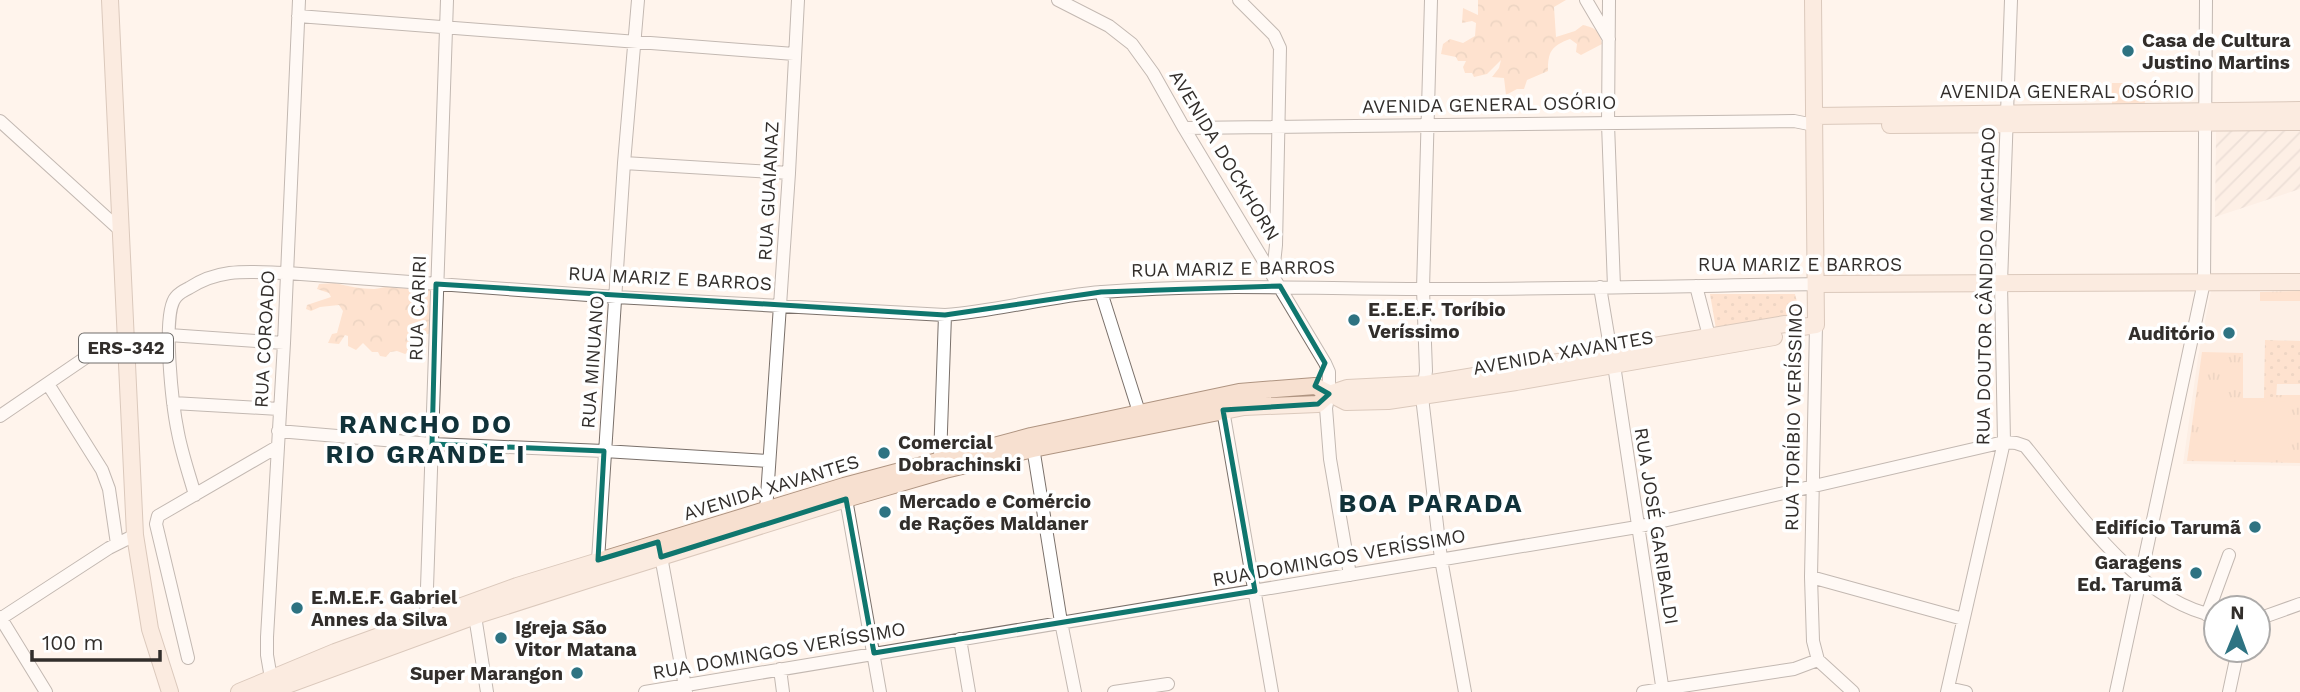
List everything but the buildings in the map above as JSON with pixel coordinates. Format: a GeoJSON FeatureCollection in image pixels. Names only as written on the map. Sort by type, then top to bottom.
{"type":"FeatureCollection","features":[{"type":"Feature","properties":{"kind":"main road","name":"ERS-342"},"geometry":{"type":"LineString","coordinates":[[110,0],[135,535],[150,629],[170,692]]}},
{"type":"Feature","properties":{"kind":"main road","name":"RUA TORÍBIO VERÍSSIMO"},"geometry":{"type":"LineString","coordinates":[[1809,326],[1816,285],[1813,0]]}},
{"type":"Feature","properties":{"kind":"main road","name":"AVENIDA GENERAL OSÓRIO"},"geometry":{"type":"LineString","coordinates":[[1814,120],[2297,116]]}},
{"type":"Feature","properties":{"kind":"main road","name":"RUA MARIZ E BARROS"},"geometry":{"type":"LineString","coordinates":[[1816,285],[2300,282]]}},
{"type":"Feature","properties":{"kind":"main road","name":"AVENIDA XAVANTES"},"geometry":{"type":"LineString","coordinates":[[1612,359],[1709,336],[1785,324],[1809,326]]}},
{"type":"Feature","properties":{"kind":"main road","name":"AVENIDA XAVANTES"},"geometry":{"type":"LineString","coordinates":[[239,692],[291,682],[766,511],[940,459],[1223,410],[1318,404],[1329,394],[1347,388],[1424,391],[1612,359],[1786,334],[1809,326]]}},
{"type":"Feature","properties":{"kind":"main road","name":"AVENIDA XAVANTES"},"geometry":{"type":"LineString","coordinates":[[291,682],[426,617],[598,560],[659,550],[846,499],[1139,412],[1240,392],[1315,386]]}},
{"type":"Feature","properties":{"kind":"main road"},"geometry":{"type":"LineString","coordinates":[[1315,386],[1329,394]]}},
{"type":"Feature","properties":{"kind":"street","name":"RUA COROADO"},"geometry":{"type":"LineString","coordinates":[[271,687],[267,637],[284,343],[299,0]]}},
{"type":"Feature","properties":{"kind":"street","name":"RUA CARIRI"},"geometry":{"type":"LineString","coordinates":[[426,617],[447,0]]}},
{"type":"Feature","properties":{"kind":"street","name":"RUA MINUANO"},"geometry":{"type":"LineString","coordinates":[[598,560],[624,163],[638,0]]}},
{"type":"Feature","properties":{"kind":"street","name":"RUA GUAIANAZ"},"geometry":{"type":"LineString","coordinates":[[766,511],[798,0]]}},
{"type":"Feature","properties":{"kind":"street","name":"AVENIDA DOCKHORN"},"geometry":{"type":"LineString","coordinates":[[1058,0],[1109,26],[1132,44],[1153,73],[1325,363],[1329,372],[1326,408],[1330,459],[1350,575]]}},
{"type":"Feature","properties":{"kind":"street"},"geometry":{"type":"LineString","coordinates":[[1239,0],[1274,35],[1280,48],[1276,245],[1273,273]]}},
{"type":"Feature","properties":{"kind":"street"},"geometry":{"type":"LineString","coordinates":[[1431,0],[1423,289],[1424,391],[1441,559],[1465,692]]}},
{"type":"Feature","properties":{"kind":"street"},"geometry":{"type":"LineString","coordinates":[[1586,0],[1609,39]]}},
{"type":"Feature","properties":{"kind":"street"},"geometry":{"type":"LineString","coordinates":[[1609,0],[1608,124],[1614,287]]}},
{"type":"Feature","properties":{"kind":"street","name":"RUA DOUTOR CÂNDIDO MACHADO"},"geometry":{"type":"LineString","coordinates":[[1947,690],[2004,442],[2001,283],[2011,0]]}},
{"type":"Feature","properties":{"kind":"street"},"geometry":{"type":"LineString","coordinates":[[2116,692],[2204,282],[2206,0]]}},
{"type":"Feature","properties":{"kind":"street"},"geometry":{"type":"LineString","coordinates":[[298,16],[794,54]]}},
{"type":"Feature","properties":{"kind":"street","name":"AVENIDA GENERAL OSÓRIO"},"geometry":{"type":"LineString","coordinates":[[1184,128],[1814,120]]}},
{"type":"Feature","properties":{"kind":"street"},"geometry":{"type":"LineString","coordinates":[[0,121],[119,229]]}},
{"type":"Feature","properties":{"kind":"street"},"geometry":{"type":"LineString","coordinates":[[624,163],[789,173]]}},
{"type":"Feature","properties":{"kind":"street","name":"RUA MARIZ E BARROS"},"geometry":{"type":"LineString","coordinates":[[169,335],[169,311],[176,296],[216,274],[240,271],[616,297],[945,314],[1101,292],[1280,286],[1423,289],[1816,285]]}},
{"type":"Feature","properties":{"kind":"street"},"geometry":{"type":"LineString","coordinates":[[1696,286],[1709,336]]}},
{"type":"Feature","properties":{"kind":"street","name":"RUA JOSÉ GARIBALDI"},"geometry":{"type":"LineString","coordinates":[[1600,287],[1663,690]]}},
{"type":"Feature","properties":{"kind":"street"},"geometry":{"type":"LineString","coordinates":[[1101,292],[1139,412]]}},
{"type":"Feature","properties":{"kind":"street"},"geometry":{"type":"LineString","coordinates":[[940,459],[945,314]]}},
{"type":"Feature","properties":{"kind":"street","name":"RUA TORÍBIO VERÍSSIMO"},"geometry":{"type":"LineString","coordinates":[[1809,326],[1813,485],[1812,641],[1818,660]]}},
{"type":"Feature","properties":{"kind":"street"},"geometry":{"type":"LineString","coordinates":[[195,495],[178,434],[173,403],[169,335],[284,343]]}},
{"type":"Feature","properties":{"kind":"street"},"geometry":{"type":"LineString","coordinates":[[0,416],[85,358]]}},
{"type":"Feature","properties":{"kind":"street"},"geometry":{"type":"LineString","coordinates":[[1315,386],[1323,373],[1325,363]]}},
{"type":"Feature","properties":{"kind":"street"},"geometry":{"type":"LineString","coordinates":[[48,384],[102,470],[109,489],[117,544]]}},
{"type":"Feature","properties":{"kind":"street"},"geometry":{"type":"LineString","coordinates":[[173,403],[279,409]]}},
{"type":"Feature","properties":{"kind":"street"},"geometry":{"type":"LineString","coordinates":[[1223,410],[1272,692]]}},
{"type":"Feature","properties":{"kind":"street"},"geometry":{"type":"LineString","coordinates":[[278,430],[432,444],[769,461]]}},
{"type":"Feature","properties":{"kind":"street"},"geometry":{"type":"LineString","coordinates":[[1032,442],[1075,692]]}},
{"type":"Feature","properties":{"kind":"street"},"geometry":{"type":"LineString","coordinates":[[2004,442],[2025,446],[2120,560],[2140,580],[2170,598],[2202,612]]}},
{"type":"Feature","properties":{"kind":"street","name":"RUA DOMINGOS VERÍSSIMO"},"geometry":{"type":"LineString","coordinates":[[645,692],[686,689],[779,669],[1637,527],[2004,442]]}},
{"type":"Feature","properties":{"kind":"street"},"geometry":{"type":"LineString","coordinates":[[188,658],[156,524],[158,516],[277,447]]}},
{"type":"Feature","properties":{"kind":"street"},"geometry":{"type":"LineString","coordinates":[[846,499],[880,692]]}},
{"type":"Feature","properties":{"kind":"street"},"geometry":{"type":"LineString","coordinates":[[46,692],[0,618],[135,535]]}},
{"type":"Feature","properties":{"kind":"street"},"geometry":{"type":"LineString","coordinates":[[659,550],[686,689]]}},
{"type":"Feature","properties":{"kind":"street"},"geometry":{"type":"LineString","coordinates":[[2218,594],[2229,555]]}},
{"type":"Feature","properties":{"kind":"street"},"geometry":{"type":"LineString","coordinates":[[1811,577],[1964,619]]}},
{"type":"Feature","properties":{"kind":"street"},"geometry":{"type":"LineString","coordinates":[[2272,614],[2300,604]]}},
{"type":"Feature","properties":{"kind":"street"},"geometry":{"type":"LineString","coordinates":[[475,616],[487,692]]}},
{"type":"Feature","properties":{"kind":"street"},"geometry":{"type":"LineString","coordinates":[[960,639],[969,692]]}},
{"type":"Feature","properties":{"kind":"street"},"geometry":{"type":"LineString","coordinates":[[1643,692],[1794,669],[1818,660],[1853,692]]}},
{"type":"Feature","properties":{"kind":"street"},"geometry":{"type":"LineString","coordinates":[[2229,692],[2235,664]]}},
{"type":"Feature","properties":{"kind":"street"},"geometry":{"type":"LineString","coordinates":[[779,669],[783,692]]}},
{"type":"Feature","properties":{"kind":"street"},"geometry":{"type":"LineString","coordinates":[[1114,692],[1168,684]]}},
{"type":"Feature","properties":{"kind":"street"},"geometry":{"type":"LineString","coordinates":[[1947,690],[1966,692]]}},
{"type":"Feature","properties":{"kind":"highlighted area"},"geometry":{"type":"Polygon","coordinates":[[[436,284],[945,315],[1101,292],[1280,286],[1325,363],[1315,386],[1329,394],[1318,404],[1223,410],[1255,591],[874,653],[846,499],[661,557],[658,542],[598,560],[604,451],[432,444],[436,284]]]}},
{"type":"Feature","properties":{"kind":"shaded area"},"geometry":{"type":"Polygon","coordinates":[[[2216,131],[2300,131],[2300,189],[2215,217],[2216,131]]]}},
{"type":"Feature","properties":{"kind":"shaded area"},"geometry":{"type":"Polygon","coordinates":[[[2300,288],[2300,466],[2183,464],[2198,357],[2211,291],[2300,288]]]}},
{"type":"Feature","properties":{"kind":"green space"},"geometry":{"type":"Polygon","coordinates":[[[1478,0],[1566,0],[1554,7],[1556,37],[1575,31],[1583,25],[1597,31],[1602,44],[1581,55],[1576,52],[1577,44],[1570,39],[1559,44],[1550,54],[1548,71],[1527,80],[1524,89],[1517,89],[1506,95],[1504,78],[1492,77],[1501,60],[1487,74],[1474,77],[1472,73],[1465,73],[1463,67],[1466,61],[1458,61],[1456,57],[1441,54],[1443,44],[1450,39],[1463,43],[1475,36],[1476,23],[1462,23],[1463,8],[1478,15],[1478,0]]]}},
{"type":"Feature","properties":{"kind":"green space"},"geometry":{"type":"Polygon","coordinates":[[[2112,83],[2144,83],[2145,108],[2112,107],[2112,83]]]}},
{"type":"Feature","properties":{"kind":"green space"},"geometry":{"type":"Polygon","coordinates":[[[335,283],[369,289],[426,286],[433,290],[432,333],[414,340],[410,351],[405,354],[390,352],[386,357],[372,352],[363,343],[356,350],[348,346],[348,336],[345,335],[339,344],[328,343],[332,334],[337,333],[343,311],[339,305],[311,311],[306,309],[307,305],[331,297],[329,293],[317,289],[319,284],[335,283]]]}},
{"type":"Feature","properties":{"kind":"green space"},"geometry":{"type":"Polygon","coordinates":[[[2300,291],[2300,301],[2260,301],[2260,292],[2300,291]]]}},
{"type":"Feature","properties":{"kind":"green space"},"geometry":{"type":"Polygon","coordinates":[[[1710,294],[1795,294],[1799,310],[1794,316],[1716,329],[1710,294]]]}},
{"type":"Feature","properties":{"kind":"green space"},"geometry":{"type":"Polygon","coordinates":[[[2265,340],[2300,341],[2300,384],[2277,384],[2276,398],[2264,398],[2265,340]]]}},
{"type":"Feature","properties":{"kind":"green space"},"geometry":{"type":"Polygon","coordinates":[[[2202,352],[2243,353],[2243,398],[2300,395],[2300,463],[2187,461],[2202,352]]]}},
{"type":"Feature","properties":{"kind":"green space"},"geometry":{"type":"Polygon","coordinates":[[[2207,401],[2289,402],[2288,455],[2207,454],[2207,401]]]}},
{"type":"Feature","properties":{"kind":"place","name":"Casa de Cultura Justino Martins"},"geometry":{"type":"Point","coordinates":[2128,51]}},
{"type":"Feature","properties":{"kind":"place","name":"E.E.E.F. Toríbio Veríssimo"},"geometry":{"type":"Point","coordinates":[1354,320]}},
{"type":"Feature","properties":{"kind":"place","name":"Auditório"},"geometry":{"type":"Point","coordinates":[2229,333]}},
{"type":"Feature","properties":{"kind":"place","name":"Comercial Dobrachinski"},"geometry":{"type":"Point","coordinates":[884,453]}},
{"type":"Feature","properties":{"kind":"place","name":"Mercado e Comércio de Rações Maldaner"},"geometry":{"type":"Point","coordinates":[885,512]}},
{"type":"Feature","properties":{"kind":"place","name":"Edifício Tarumã"},"geometry":{"type":"Point","coordinates":[2255,527]}},
{"type":"Feature","properties":{"kind":"place","name":"Garagens Ed. Tarumã"},"geometry":{"type":"Point","coordinates":[2196,573]}},
{"type":"Feature","properties":{"kind":"place","name":"E.M.E.F. Gabriel Annes da Silva"},"geometry":{"type":"Point","coordinates":[297,608]}},
{"type":"Feature","properties":{"kind":"place","name":"Igreja São Vitor Matana"},"geometry":{"type":"Point","coordinates":[501,638]}},
{"type":"Feature","properties":{"kind":"place","name":"Super Marangon"},"geometry":{"type":"Point","coordinates":[577,673]}},
{"type":"Feature","properties":{"kind":"district","name":"RANCHO DO RIO GRANDE I"},"geometry":{"type":"Point","coordinates":[426,439]}},
{"type":"Feature","properties":{"kind":"district","name":"BOA PARADA"},"geometry":{"type":"Point","coordinates":[1431,503]}}]}
